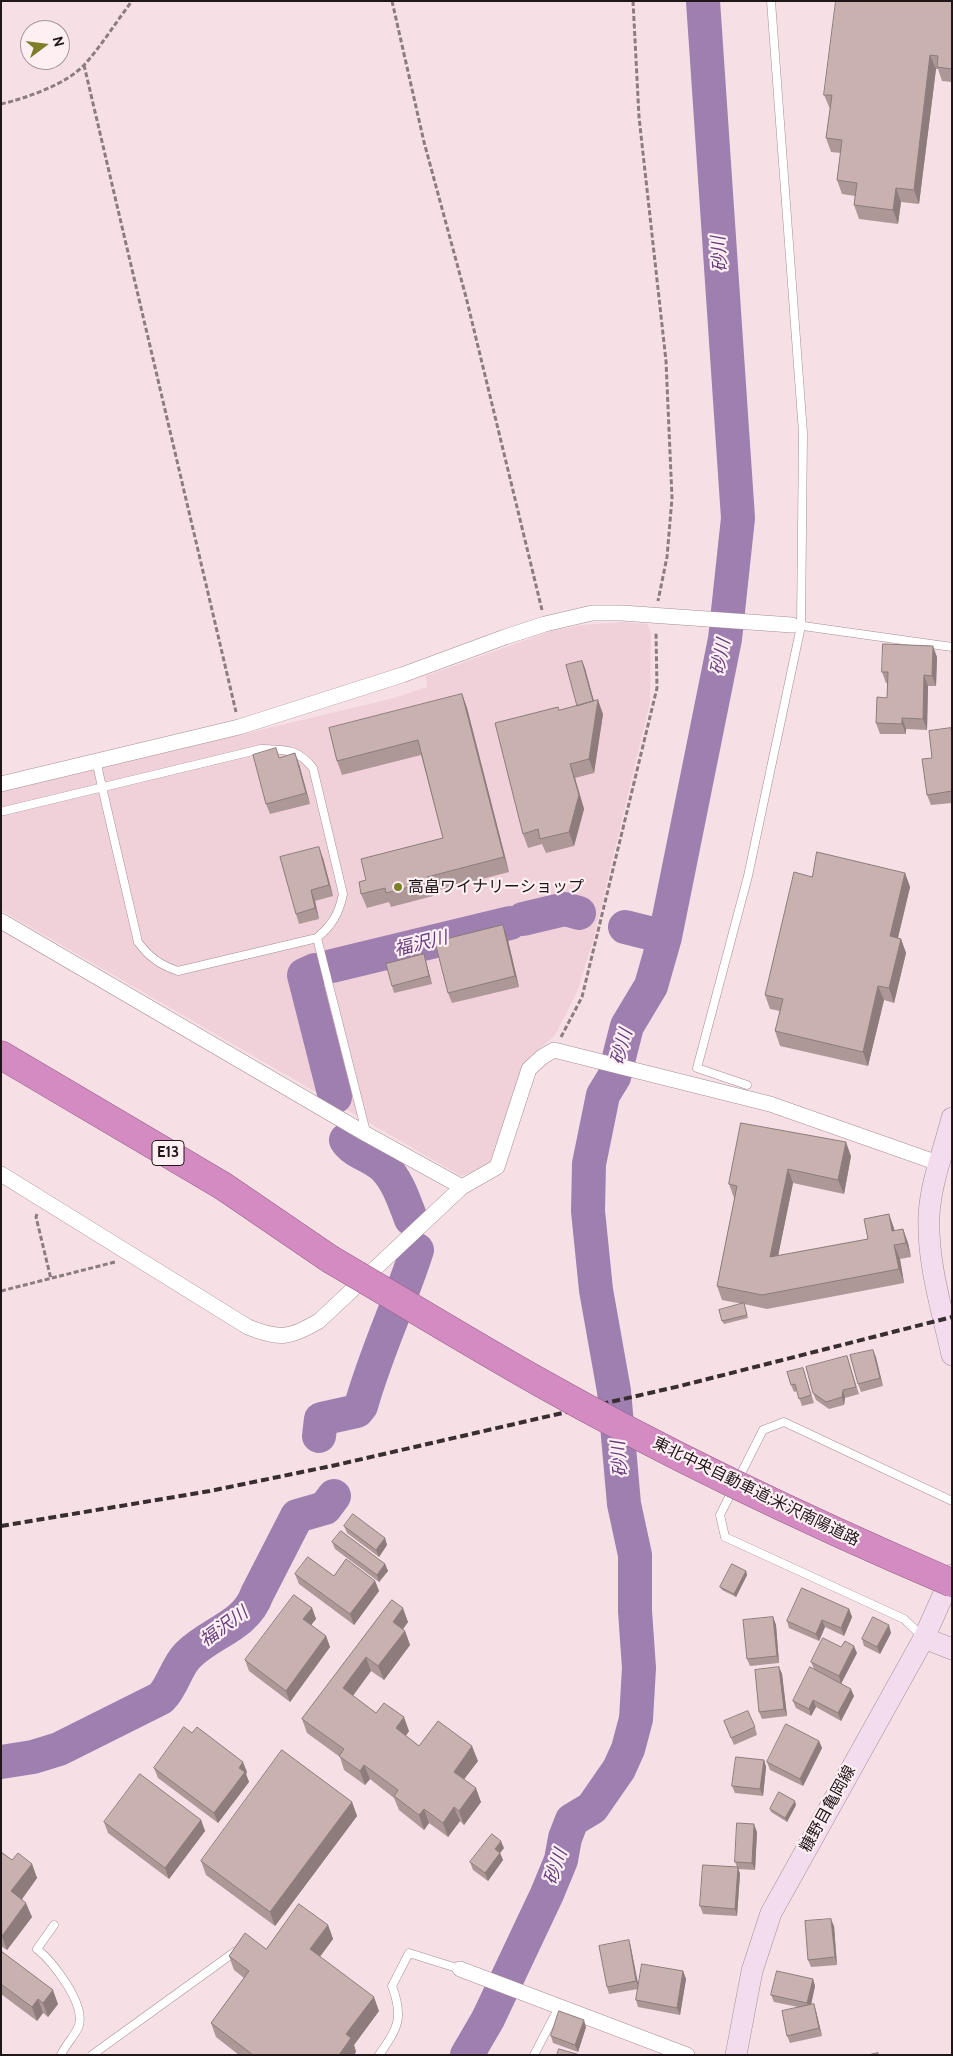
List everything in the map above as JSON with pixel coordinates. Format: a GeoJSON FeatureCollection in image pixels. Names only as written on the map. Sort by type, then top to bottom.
{"type":"FeatureCollection","features":[{"type":"Feature","properties":{"kind":"highway","name":"東北中央自動車道;米沢南陽道路"},"geometry":{"type":"LineString","coordinates":[[1,1055],[223,1186],[330,1258]]}},
{"type":"Feature","properties":{"kind":"highway","name":"東北中央自動車道;米沢南陽道路"},"geometry":{"type":"LineString","coordinates":[[1,1070],[217,1199],[330,1258],[542,1383],[770,1502],[952,1583]]}},
{"type":"Feature","properties":{"kind":"main road"},"geometry":{"type":"LineString","coordinates":[[951,1123],[938,1163],[929,1214],[930,1253],[934,1279],[952,1355]]}},
{"type":"Feature","properties":{"kind":"main road","name":"糠野目亀岡線"},"geometry":{"type":"LineString","coordinates":[[736,2055],[752,1970],[771,1913],[924,1638],[952,1575]]}},
{"type":"Feature","properties":{"kind":"main road"},"geometry":{"type":"LineString","coordinates":[[924,1638],[952,1650]]}},
{"type":"Feature","properties":{"kind":"street"},"geometry":{"type":"LineString","coordinates":[[1,784],[239,727],[402,675],[546,624],[592,613],[661,615],[796,625]]}},
{"type":"Feature","properties":{"kind":"street"},"geometry":{"type":"LineString","coordinates":[[1,921],[366,1134],[462,1187]]}},
{"type":"Feature","properties":{"kind":"street"},"geometry":{"type":"LineString","coordinates":[[1,1174],[248,1327],[267,1335],[285,1337],[299,1333],[319,1321],[462,1187],[497,1167],[529,1069],[542,1057],[554,1050],[770,1104],[938,1163]]}},
{"type":"Feature","properties":{"kind":"street"},"geometry":{"type":"LineString","coordinates":[[460,1969],[687,2055]]}},
{"type":"Feature","properties":{"kind":"lane"},"geometry":{"type":"LineString","coordinates":[[747,1085],[697,1068],[748,876],[796,625],[803,434],[772,1]]}},
{"type":"Feature","properties":{"kind":"lane"},"geometry":{"type":"LineString","coordinates":[[796,625],[952,648]]}},
{"type":"Feature","properties":{"kind":"lane"},"geometry":{"type":"LineString","coordinates":[[4,811],[102,787],[261,749],[284,750],[303,755],[313,768],[344,894],[340,909],[331,926],[317,938],[178,971],[166,967],[150,957],[138,942],[102,787],[96,760]]}},
{"type":"Feature","properties":{"kind":"lane"},"geometry":{"type":"LineString","coordinates":[[317,938],[366,1134]]}},
{"type":"Feature","properties":{"kind":"lane"},"geometry":{"type":"LineString","coordinates":[[924,1638],[904,1619],[725,1537],[720,1515],[763,1430],[784,1422],[952,1501]]}},
{"type":"Feature","properties":{"kind":"lane"},"geometry":{"type":"LineString","coordinates":[[54,1924],[37,1950],[49,1959],[74,1997],[80,2012],[79,2026],[61,2055]]}},
{"type":"Feature","properties":{"kind":"lane"},"geometry":{"type":"LineString","coordinates":[[92,2055],[240,1948]]}},
{"type":"Feature","properties":{"kind":"lane"},"geometry":{"type":"LineString","coordinates":[[379,2055],[394,2034],[400,2018],[399,2003],[392,1986],[409,1953],[460,1969]]}},
{"type":"Feature","properties":{"kind":"lane"},"geometry":{"type":"LineString","coordinates":[[534,2055],[555,2005]]}},
{"type":"Feature","properties":{"kind":"path"},"geometry":{"type":"LineString","coordinates":[[1,104],[22,99],[59,82],[84,65],[132,1]]}},
{"type":"Feature","properties":{"kind":"path"},"geometry":{"type":"LineString","coordinates":[[392,1],[424,142],[466,297],[546,624]]}},
{"type":"Feature","properties":{"kind":"path"},"geometry":{"type":"LineString","coordinates":[[554,1050],[582,997],[657,688],[661,615],[672,498],[666,361],[640,117],[632,1]]}},
{"type":"Feature","properties":{"kind":"path"},"geometry":{"type":"LineString","coordinates":[[84,65],[239,727]]}},
{"type":"Feature","properties":{"kind":"path"},"geometry":{"type":"LineString","coordinates":[[44,1202],[36,1217],[51,1279]]}},
{"type":"Feature","properties":{"kind":"path"},"geometry":{"type":"LineString","coordinates":[[1,1291],[112,1264],[128,1253]]}},
{"type":"Feature","properties":{"kind":"shaded area"},"geometry":{"type":"Polygon","coordinates":[[[622,622],[647,624],[651,632],[650,702],[593,941],[577,992],[555,1035],[536,1052],[522,1069],[491,1162],[473,1172],[461,1176],[1,910],[1,792],[394,698],[427,687],[426,676],[551,631],[583,625],[622,622]]]}},
{"type":"Feature","properties":{"kind":"building"},"geometry":{"type":"Polygon","coordinates":[[[836,1],[952,1],[952,69],[937,67],[938,56],[930,55],[914,190],[896,188],[893,210],[854,205],[857,183],[837,180],[842,140],[826,138],[832,95],[824,95],[836,1]]]}},
{"type":"Feature","properties":{"kind":"building"},"geometry":{"type":"Polygon","coordinates":[[[883,644],[933,646],[932,676],[924,675],[923,719],[902,718],[902,724],[876,723],[877,697],[887,698],[888,672],[882,672],[883,644]]]}},
{"type":"Feature","properties":{"kind":"building"},"geometry":{"type":"Polygon","coordinates":[[[582,661],[593,701],[577,706],[566,665],[582,661]]]}},
{"type":"Feature","properties":{"kind":"building"},"geometry":{"type":"Polygon","coordinates":[[[462,694],[504,857],[427,877],[428,882],[386,893],[385,888],[361,894],[359,882],[366,880],[361,859],[443,838],[418,740],[337,761],[329,728],[462,694]]]}},
{"type":"Feature","properties":{"kind":"building"},"geometry":{"type":"Polygon","coordinates":[[[598,700],[589,759],[570,764],[579,795],[569,832],[540,839],[538,829],[523,834],[495,723],[558,707],[559,710],[598,700]]]}},
{"type":"Feature","properties":{"kind":"building"},"geometry":{"type":"Polygon","coordinates":[[[951,728],[952,791],[927,795],[922,759],[932,758],[929,731],[951,728]]]}},
{"type":"Feature","properties":{"kind":"building"},"geometry":{"type":"Polygon","coordinates":[[[276,748],[279,758],[295,753],[306,793],[266,804],[253,755],[276,748]]]}},
{"type":"Feature","properties":{"kind":"building"},"geometry":{"type":"Polygon","coordinates":[[[319,847],[329,885],[311,890],[315,908],[296,914],[280,857],[319,847]]]}},
{"type":"Feature","properties":{"kind":"building"},"geometry":{"type":"Polygon","coordinates":[[[817,852],[905,873],[890,936],[901,939],[889,988],[878,986],[863,1052],[775,1031],[783,999],[765,995],[794,872],[812,877],[817,852]]]}},
{"type":"Feature","properties":{"kind":"building"},"geometry":{"type":"Polygon","coordinates":[[[503,925],[515,976],[448,993],[435,942],[503,925]]]}},
{"type":"Feature","properties":{"kind":"building"},"geometry":{"type":"Polygon","coordinates":[[[424,954],[429,976],[392,986],[386,964],[424,954]]]}},
{"type":"Feature","properties":{"kind":"building"},"geometry":{"type":"Polygon","coordinates":[[[741,1123],[846,1142],[838,1180],[788,1169],[770,1257],[868,1239],[864,1219],[889,1214],[892,1231],[903,1229],[906,1243],[894,1245],[899,1269],[762,1295],[717,1286],[737,1186],[729,1184],[741,1123]]]}},
{"type":"Feature","properties":{"kind":"building"},"geometry":{"type":"Polygon","coordinates":[[[744,1303],[747,1315],[722,1321],[719,1310],[744,1303]]]}},
{"type":"Feature","properties":{"kind":"building"},"geometry":{"type":"Polygon","coordinates":[[[873,1350],[880,1378],[858,1384],[850,1355],[873,1350]]]}},
{"type":"Feature","properties":{"kind":"building"},"geometry":{"type":"Polygon","coordinates":[[[847,1356],[856,1387],[843,1390],[842,1397],[826,1402],[813,1393],[806,1367],[847,1356]]]}},
{"type":"Feature","properties":{"kind":"building"},"geometry":{"type":"Polygon","coordinates":[[[803,1368],[811,1395],[799,1399],[795,1384],[791,1385],[787,1372],[803,1368]]]}},
{"type":"Feature","properties":{"kind":"building"},"geometry":{"type":"Polygon","coordinates":[[[353,1514],[385,1538],[376,1550],[344,1526],[353,1514]]]}},
{"type":"Feature","properties":{"kind":"building"},"geometry":{"type":"Polygon","coordinates":[[[341,1531],[385,1564],[377,1575],[332,1542],[341,1531]]]}},
{"type":"Feature","properties":{"kind":"building"},"geometry":{"type":"Polygon","coordinates":[[[308,1557],[334,1576],[346,1559],[375,1581],[350,1614],[295,1574],[308,1557]]]}},
{"type":"Feature","properties":{"kind":"building"},"geometry":{"type":"Polygon","coordinates":[[[732,1564],[746,1571],[734,1594],[720,1587],[732,1564]]]}},
{"type":"Feature","properties":{"kind":"building"},"geometry":{"type":"Polygon","coordinates":[[[802,1588],[849,1609],[841,1628],[822,1620],[816,1634],[787,1621],[802,1588]]]}},
{"type":"Feature","properties":{"kind":"building"},"geometry":{"type":"Polygon","coordinates":[[[294,1595],[312,1608],[303,1619],[326,1636],[286,1691],[245,1660],[294,1595]]]}},
{"type":"Feature","properties":{"kind":"building"},"geometry":{"type":"Polygon","coordinates":[[[392,1600],[403,1608],[393,1622],[405,1631],[378,1666],[366,1657],[343,1688],[376,1713],[384,1703],[404,1717],[396,1728],[419,1746],[438,1721],[472,1746],[454,1772],[476,1788],[459,1811],[454,1807],[443,1823],[424,1809],[419,1815],[394,1796],[398,1790],[364,1765],[360,1771],[339,1756],[344,1749],[302,1719],[392,1600]]]}},
{"type":"Feature","properties":{"kind":"building"},"geometry":{"type":"Polygon","coordinates":[[[773,1617],[777,1656],[747,1659],[743,1620],[773,1617]]]}},
{"type":"Feature","properties":{"kind":"building"},"geometry":{"type":"Polygon","coordinates":[[[873,1617],[889,1625],[877,1647],[862,1639],[873,1617]]]}},
{"type":"Feature","properties":{"kind":"building"},"geometry":{"type":"Polygon","coordinates":[[[823,1638],[841,1647],[845,1641],[854,1646],[839,1676],[811,1662],[823,1638]]]}},
{"type":"Feature","properties":{"kind":"building"},"geometry":{"type":"Polygon","coordinates":[[[779,1667],[784,1709],[759,1712],[755,1670],[779,1667]]]}},
{"type":"Feature","properties":{"kind":"building"},"geometry":{"type":"Polygon","coordinates":[[[810,1667],[851,1689],[838,1713],[813,1700],[809,1709],[793,1701],[810,1667]]]}},
{"type":"Feature","properties":{"kind":"building"},"geometry":{"type":"Polygon","coordinates":[[[748,1711],[755,1727],[731,1738],[724,1721],[748,1711]]]}},
{"type":"Feature","properties":{"kind":"building"},"geometry":{"type":"Polygon","coordinates":[[[786,1724],[819,1741],[800,1779],[767,1762],[786,1724]]]}},
{"type":"Feature","properties":{"kind":"building"},"geometry":{"type":"Polygon","coordinates":[[[184,1727],[192,1733],[197,1727],[243,1762],[239,1768],[245,1772],[214,1813],[154,1768],[184,1727]]]}},
{"type":"Feature","properties":{"kind":"building"},"geometry":{"type":"Polygon","coordinates":[[[282,1750],[352,1802],[270,1912],[201,1861],[282,1750]]]}},
{"type":"Feature","properties":{"kind":"building"},"geometry":{"type":"Polygon","coordinates":[[[736,1757],[764,1760],[760,1789],[732,1786],[736,1757]]]}},
{"type":"Feature","properties":{"kind":"building"},"geometry":{"type":"Polygon","coordinates":[[[140,1774],[201,1820],[165,1868],[104,1822],[140,1774]]]}},
{"type":"Feature","properties":{"kind":"building"},"geometry":{"type":"Polygon","coordinates":[[[779,1792],[795,1801],[785,1818],[770,1809],[779,1792]]]}},
{"type":"Feature","properties":{"kind":"building"},"geometry":{"type":"Polygon","coordinates":[[[737,1823],[754,1824],[752,1863],[735,1862],[737,1823]]]}},
{"type":"Feature","properties":{"kind":"building"},"geometry":{"type":"Polygon","coordinates":[[[492,1834],[501,1841],[495,1849],[500,1853],[485,1873],[470,1862],[492,1834]]]}},
{"type":"Feature","properties":{"kind":"building"},"geometry":{"type":"Polygon","coordinates":[[[1,1852],[12,1860],[18,1853],[32,1864],[11,1891],[26,1903],[2,1936],[1,1852]]]}},
{"type":"Feature","properties":{"kind":"building"},"geometry":{"type":"Polygon","coordinates":[[[703,1865],[738,1867],[735,1909],[700,1906],[703,1865]]]}},
{"type":"Feature","properties":{"kind":"building"},"geometry":{"type":"Polygon","coordinates":[[[299,1904],[328,1925],[310,1949],[374,1997],[346,2034],[351,2038],[339,2055],[253,2055],[211,2023],[249,1971],[229,1956],[245,1933],[266,1949],[299,1904]]]}},
{"type":"Feature","properties":{"kind":"building"},"geometry":{"type":"Polygon","coordinates":[[[831,1919],[835,1957],[808,1960],[805,1921],[831,1919]]]}},
{"type":"Feature","properties":{"kind":"building"},"geometry":{"type":"Polygon","coordinates":[[[629,1940],[636,1981],[607,1987],[599,1946],[629,1940]]]}},
{"type":"Feature","properties":{"kind":"building"},"geometry":{"type":"Polygon","coordinates":[[[1,1951],[53,1990],[43,2003],[38,1999],[32,2007],[1,1984],[1,1951]]]}},
{"type":"Feature","properties":{"kind":"building"},"geometry":{"type":"Polygon","coordinates":[[[642,1964],[683,1971],[677,2008],[636,2000],[642,1964]]]}},
{"type":"Feature","properties":{"kind":"building"},"geometry":{"type":"Polygon","coordinates":[[[777,1971],[813,1979],[807,2003],[771,1995],[777,1971]]]}},
{"type":"Feature","properties":{"kind":"building"},"geometry":{"type":"Polygon","coordinates":[[[814,2004],[819,2028],[787,2036],[782,2011],[814,2004]]]}},
{"type":"Feature","properties":{"kind":"building"},"geometry":{"type":"Polygon","coordinates":[[[559,2011],[584,2020],[575,2045],[551,2036],[559,2011]]]}},
{"type":"Feature","properties":{"kind":"building"},"geometry":{"type":"Polygon","coordinates":[[[559,2049],[580,2055],[557,2055],[559,2049]]]}},
{"type":"Feature","properties":{"kind":"waterway","name":"砂川"},"geometry":{"type":"LineString","coordinates":[[467,2055],[488,2019],[547,1894],[561,1860],[565,1838],[572,1820],[592,1808],[619,1769],[628,1749],[636,1719],[639,1668],[635,1611],[635,1555],[624,1504],[614,1391],[596,1290],[588,1211],[589,1164],[603,1095],[614,1077],[627,1026],[651,986],[665,937],[725,639],[738,518],[703,1]]}},
{"type":"Feature","properties":{"kind":"waterway","name":"福沢川"},"geometry":{"type":"LineString","coordinates":[[523,919],[565,909],[579,913]]}},
{"type":"Feature","properties":{"kind":"waterway","name":"福沢川"},"geometry":{"type":"LineString","coordinates":[[332,966],[510,923]]}},
{"type":"Feature","properties":{"kind":"waterway","name":"福沢川"},"geometry":{"type":"LineString","coordinates":[[625,927],[665,937]]}},
{"type":"Feature","properties":{"kind":"waterway","name":"福沢川"},"geometry":{"type":"LineString","coordinates":[[315,970],[304,975],[335,1097]]}},
{"type":"Feature","properties":{"kind":"waterway","name":"福沢川"},"geometry":{"type":"LineString","coordinates":[[346,1140],[354,1148],[380,1163],[389,1173],[400,1192],[411,1219]]}},
{"type":"Feature","properties":{"kind":"waterway","name":"福沢川"},"geometry":{"type":"LineString","coordinates":[[319,1436],[321,1419],[357,1411],[361,1406],[417,1250]]}},
{"type":"Feature","properties":{"kind":"waterway","name":"福沢川"},"geometry":{"type":"LineString","coordinates":[[1,1762],[33,1757],[59,1749],[161,1698],[188,1655],[245,1614],[252,1605],[297,1516],[325,1508],[334,1496]]}},
{"type":"Feature","properties":{"kind":"railway"},"geometry":{"type":"LineString","coordinates":[[1,1526],[210,1491],[336,1465],[680,1386],[952,1317]]}},
{"type":"Feature","properties":{"kind":"place","name":"高畠ワイナリーショップ"},"geometry":{"type":"Point","coordinates":[398,887]}}]}
